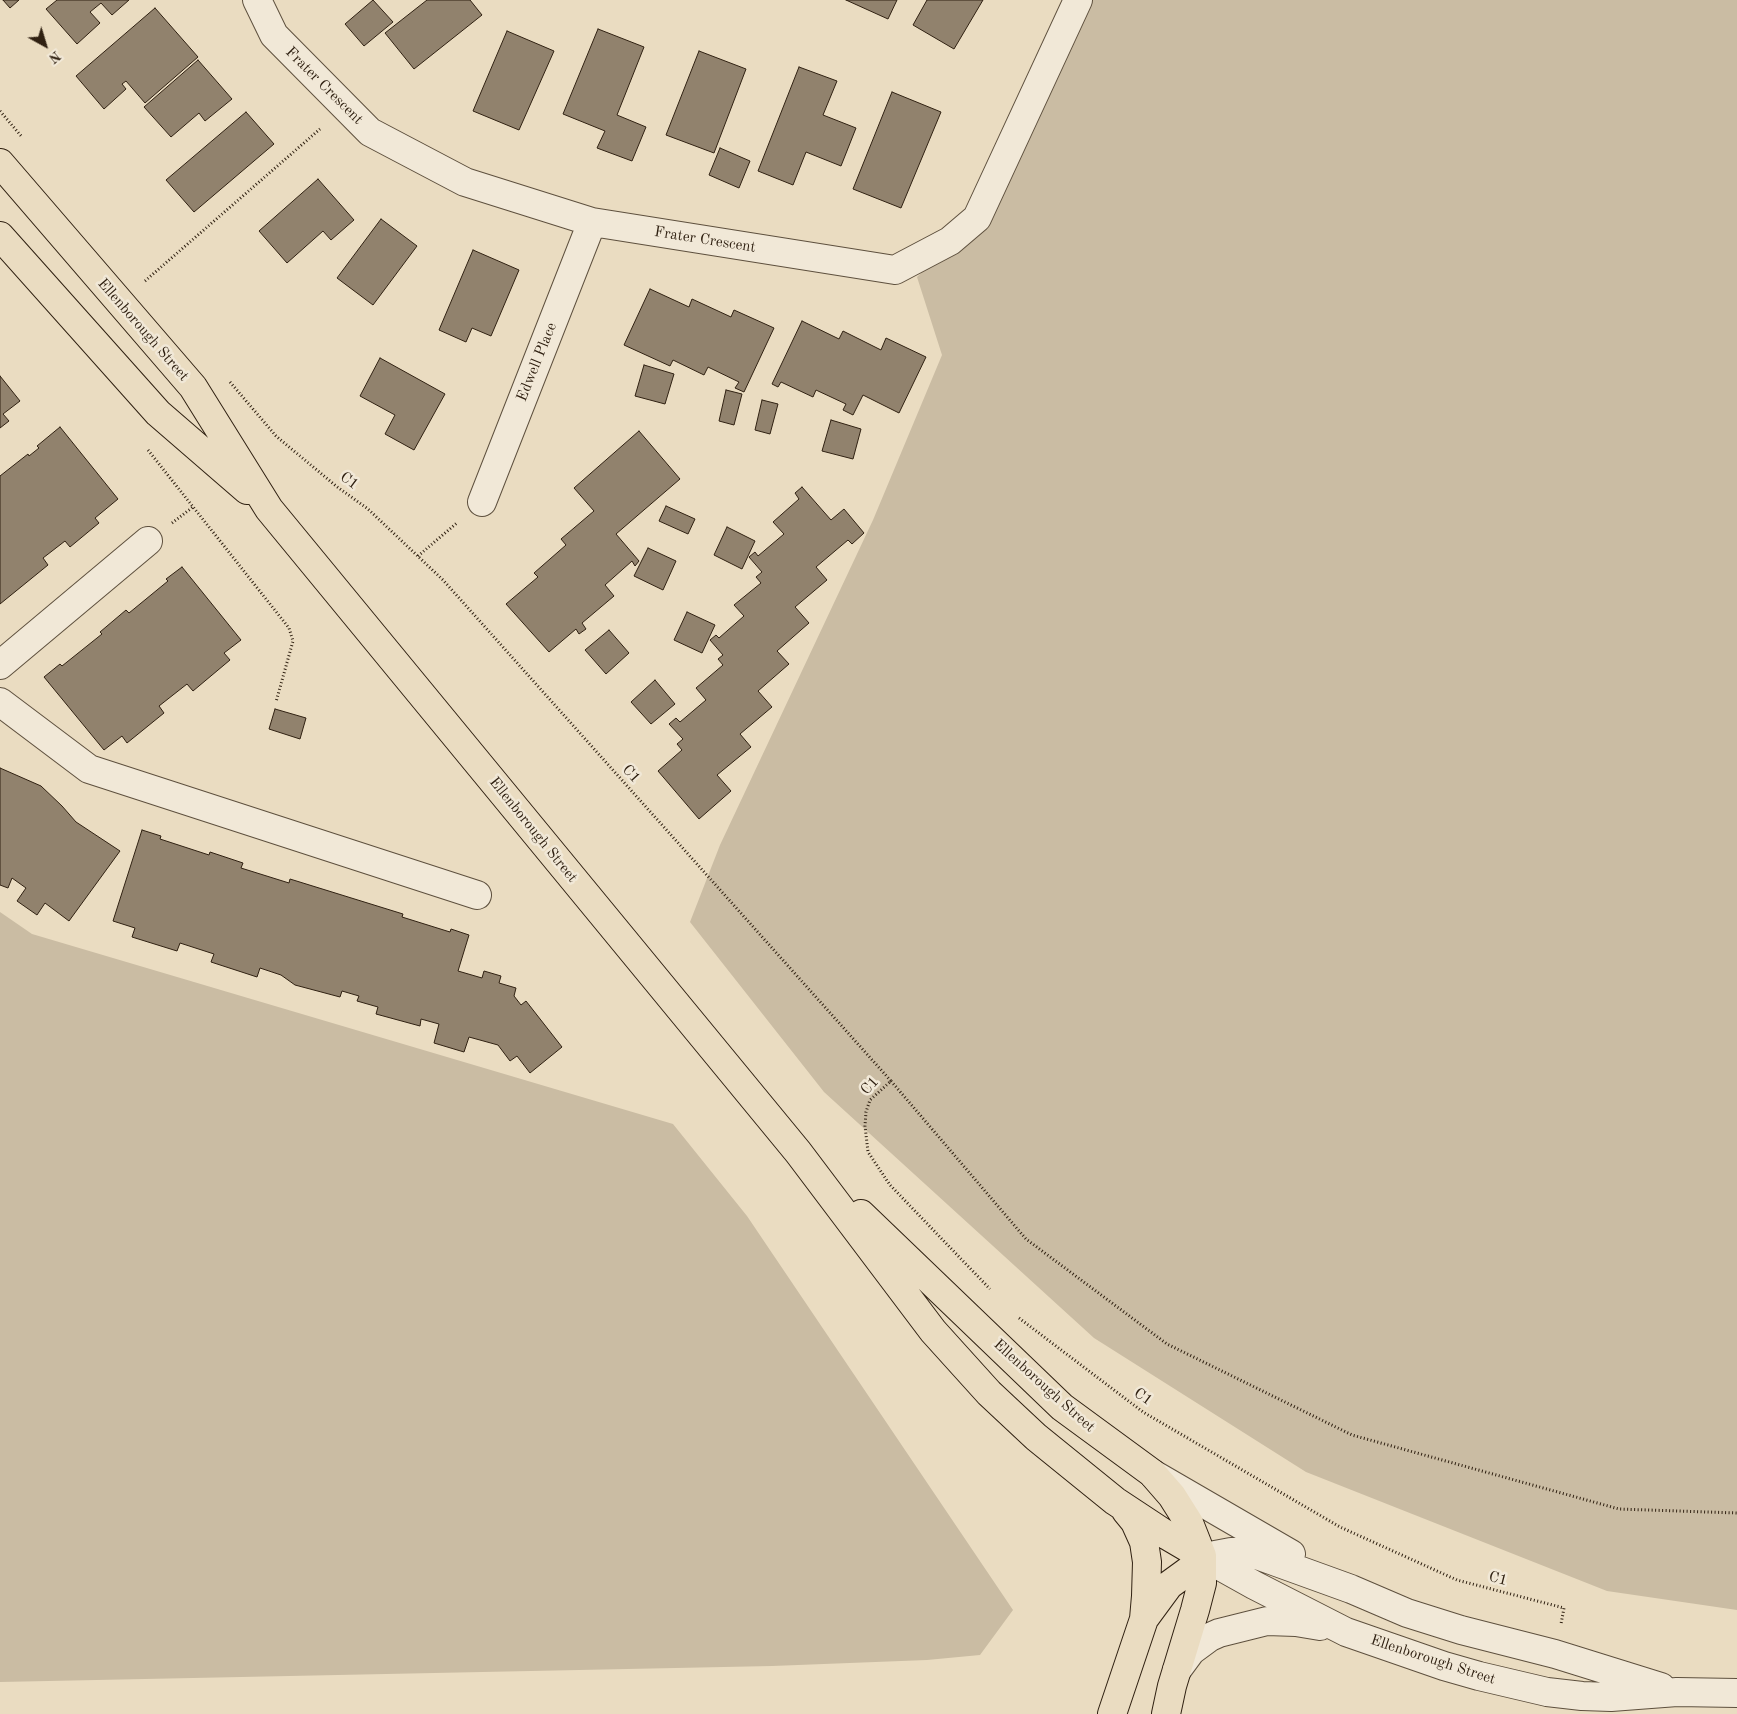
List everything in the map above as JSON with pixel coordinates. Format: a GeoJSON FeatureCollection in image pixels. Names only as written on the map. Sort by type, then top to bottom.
{"type":"FeatureCollection","features":[{"type":"Feature","properties":{"kind":"main road","name":"Ellenborough Street"},"geometry":{"type":"LineString","coordinates":[[0,164],[193,387],[269,509],[798,1152],[933,1331],[1016,1419],[1115,1501],[1203,1559],[1169,1585],[1144,1619]]}},
{"type":"Feature","properties":{"kind":"main road","name":"Ellenborough Street"},"geometry":{"type":"LineString","coordinates":[[0,236],[158,413],[269,509]]}},
{"type":"Feature","properties":{"kind":"main road","name":"Ellenborough Street"},"geometry":{"type":"LineString","coordinates":[[798,1152],[1049,1394],[1082,1422],[1152,1473]]}},
{"type":"Feature","properties":{"kind":"main road"},"geometry":{"type":"LineString","coordinates":[[1152,1473],[1172,1496],[1189,1523],[1203,1559],[1202,1582],[1199,1595],[1166,1706],[1166,1714]]}},
{"type":"Feature","properties":{"kind":"main road","name":"Ellenborough Street"},"geometry":{"type":"LineString","coordinates":[[1112,1714],[1144,1619],[1148,1573],[1144,1542],[1135,1522],[1115,1501]]}},
{"type":"Feature","properties":{"kind":"main road"},"geometry":{"type":"LineString","coordinates":[[1101,1714],[1121,1686]]}},
{"type":"Feature","properties":{"kind":"street","name":"Frater Crescent"},"geometry":{"type":"LineString","coordinates":[[257,0],[274,35],[370,132],[465,182],[592,222],[895,270],[950,241],[976,218],[1078,0]]}},
{"type":"Feature","properties":{"kind":"street","name":"Edwell Place"},"geometry":{"type":"LineString","coordinates":[[482,502],[592,222]]}},
{"type":"Feature","properties":{"kind":"street"},"geometry":{"type":"LineString","coordinates":[[0,665],[148,541]]}},
{"type":"Feature","properties":{"kind":"street"},"geometry":{"type":"LineString","coordinates":[[0,702],[89,769],[477,895]]}},
{"type":"Feature","properties":{"kind":"street","name":"Ellenborough Street"},"geometry":{"type":"LineString","coordinates":[[1152,1473],[1351,1589]]}},
{"type":"Feature","properties":{"kind":"street","name":"Ellenborough Street"},"geometry":{"type":"LineString","coordinates":[[1203,1559],[1224,1553],[1246,1552],[1351,1589],[1407,1613],[1555,1654],[1677,1692]]}},
{"type":"Feature","properties":{"kind":"street","name":"Ellenborough Street"},"geometry":{"type":"LineString","coordinates":[[1203,1559],[1346,1632],[1479,1676],[1547,1692],[1582,1696],[1611,1697],[1677,1692],[1737,1693]]}},
{"type":"Feature","properties":{"kind":"street"},"geometry":{"type":"LineString","coordinates":[[1177,1670],[1191,1651],[1210,1637],[1246,1625],[1267,1621],[1296,1622],[1346,1632]]}},
{"type":"Feature","properties":{"kind":"path"},"geometry":{"type":"LineString","coordinates":[[145,281],[345,107]]}},
{"type":"Feature","properties":{"kind":"path","name":"C1"},"geometry":{"type":"LineString","coordinates":[[276,436],[336,486],[368,509],[443,580],[891,1081],[870,1100],[864,1126],[868,1152],[890,1185],[990,1290]]}},
{"type":"Feature","properties":{"kind":"path"},"geometry":{"type":"LineString","coordinates":[[146,447],[289,628],[294,641],[276,702]]}},
{"type":"Feature","properties":{"kind":"path"},"geometry":{"type":"LineString","coordinates":[[418,556],[482,502]]}},
{"type":"Feature","properties":{"kind":"path"},"geometry":{"type":"LineString","coordinates":[[891,1081],[1026,1239],[1167,1344],[1352,1435],[1619,1509],[1737,1513]]}},
{"type":"Feature","properties":{"kind":"path","name":"C1"},"geometry":{"type":"LineString","coordinates":[[1018,1317],[1143,1412],[1340,1527],[1457,1580],[1564,1608]]}},
{"type":"Feature","properties":{"kind":"shaded area"},"geometry":{"type":"Polygon","coordinates":[[[1078,0],[1737,0],[1737,1610],[1607,1591],[1306,1472],[1094,1338],[824,1092],[690,922],[720,845],[873,520],[942,355],[917,277],[977,218],[1078,0]]]}},
{"type":"Feature","properties":{"kind":"shaded area"},"geometry":{"type":"Polygon","coordinates":[[[0,912],[32,934],[673,1124],[747,1216],[1013,1610],[980,1655],[927,1660],[772,1666],[0,1682],[0,912]]]}},
{"type":"Feature","properties":{"kind":"building"},"geometry":{"type":"Polygon","coordinates":[[[3,0],[19,0],[10,8],[3,0]]]}},
{"type":"Feature","properties":{"kind":"building"},"geometry":{"type":"Polygon","coordinates":[[[57,0],[129,0],[112,15],[101,3],[90,12],[100,23],[77,44],[46,9],[57,0]]]}},
{"type":"Feature","properties":{"kind":"building"},"geometry":{"type":"Polygon","coordinates":[[[373,0],[393,22],[364,46],[345,24],[373,0]]]}},
{"type":"Feature","properties":{"kind":"building"},"geometry":{"type":"Polygon","coordinates":[[[427,0],[470,0],[482,15],[414,69],[385,33],[427,0]]]}},
{"type":"Feature","properties":{"kind":"building"},"geometry":{"type":"Polygon","coordinates":[[[846,0],[897,0],[888,19],[846,0]]]}},
{"type":"Feature","properties":{"kind":"building"},"geometry":{"type":"Polygon","coordinates":[[[927,0],[983,0],[954,49],[913,25],[927,0]]]}},
{"type":"Feature","properties":{"kind":"building"},"geometry":{"type":"Polygon","coordinates":[[[155,8],[198,57],[145,103],[126,81],[122,84],[126,89],[104,109],[76,76],[155,8]]]}},
{"type":"Feature","properties":{"kind":"building"},"geometry":{"type":"Polygon","coordinates":[[[598,29],[644,47],[617,115],[646,127],[632,161],[597,148],[605,131],[563,114],[598,29]]]}},
{"type":"Feature","properties":{"kind":"building"},"geometry":{"type":"Polygon","coordinates":[[[507,31],[554,51],[519,130],[473,111],[507,31]]]}},
{"type":"Feature","properties":{"kind":"building"},"geometry":{"type":"Polygon","coordinates":[[[699,51],[746,69],[714,153],[666,135],[699,51]]]}},
{"type":"Feature","properties":{"kind":"building"},"geometry":{"type":"Polygon","coordinates":[[[198,60],[232,99],[205,121],[199,113],[171,137],[144,107],[198,60]]]}},
{"type":"Feature","properties":{"kind":"building"},"geometry":{"type":"Polygon","coordinates":[[[799,67],[837,81],[823,115],[856,128],[841,166],[806,152],[793,185],[758,171],[799,67]]]}},
{"type":"Feature","properties":{"kind":"building"},"geometry":{"type":"Polygon","coordinates":[[[892,92],[941,112],[901,208],[853,189],[892,92]]]}},
{"type":"Feature","properties":{"kind":"building"},"geometry":{"type":"Polygon","coordinates":[[[246,112],[274,144],[194,212],[166,180],[246,112]]]}},
{"type":"Feature","properties":{"kind":"building"},"geometry":{"type":"Polygon","coordinates":[[[720,148],[750,161],[739,188],[709,175],[720,148]]]}},
{"type":"Feature","properties":{"kind":"building"},"geometry":{"type":"Polygon","coordinates":[[[318,179],[354,220],[331,240],[323,231],[287,263],[259,231],[318,179]]]}},
{"type":"Feature","properties":{"kind":"building"},"geometry":{"type":"Polygon","coordinates":[[[381,219],[417,246],[373,305],[337,278],[381,219]]]}},
{"type":"Feature","properties":{"kind":"building"},"geometry":{"type":"Polygon","coordinates":[[[473,250],[519,270],[491,336],[472,328],[466,342],[439,330],[473,250]]]}},
{"type":"Feature","properties":{"kind":"building"},"geometry":{"type":"Polygon","coordinates":[[[650,289],[689,307],[692,299],[731,317],[734,310],[774,328],[744,392],[735,388],[739,382],[708,367],[704,375],[673,360],[670,366],[624,345],[650,289]]]}},
{"type":"Feature","properties":{"kind":"building"},"geometry":{"type":"Polygon","coordinates":[[[802,321],[839,339],[843,331],[881,350],[886,338],[926,357],[899,413],[863,395],[853,415],[843,410],[846,404],[816,390],[813,397],[781,382],[778,387],[772,384],[802,321]]]}},
{"type":"Feature","properties":{"kind":"building"},"geometry":{"type":"Polygon","coordinates":[[[380,358],[445,394],[414,450],[385,434],[395,415],[360,396],[380,358]]]}},
{"type":"Feature","properties":{"kind":"building"},"geometry":{"type":"Polygon","coordinates":[[[644,365],[674,374],[665,404],[635,396],[644,365]]]}},
{"type":"Feature","properties":{"kind":"building"},"geometry":{"type":"Polygon","coordinates":[[[0,376],[20,401],[3,414],[9,421],[0,428],[0,376]]]}},
{"type":"Feature","properties":{"kind":"building"},"geometry":{"type":"Polygon","coordinates":[[[726,390],[742,394],[734,425],[719,421],[726,390]]]}},
{"type":"Feature","properties":{"kind":"building"},"geometry":{"type":"Polygon","coordinates":[[[762,400],[778,404],[770,434],[755,430],[762,400]]]}},
{"type":"Feature","properties":{"kind":"building"},"geometry":{"type":"Polygon","coordinates":[[[831,420],[861,429],[853,459],[822,451],[831,420]]]}},
{"type":"Feature","properties":{"kind":"building"},"geometry":{"type":"Polygon","coordinates":[[[60,427],[118,499],[95,518],[99,523],[70,547],[65,541],[43,558],[48,565],[0,604],[0,476],[28,454],[29,456],[39,448],[37,446],[60,427]]]}},
{"type":"Feature","properties":{"kind":"building"},"geometry":{"type":"Polygon","coordinates":[[[639,431],[680,479],[616,534],[639,561],[635,566],[632,561],[605,585],[614,596],[582,623],[586,629],[579,634],[576,629],[549,652],[506,604],[538,577],[534,573],[566,545],[561,539],[594,511],[574,488],[639,431]]]}},
{"type":"Feature","properties":{"kind":"building"},"geometry":{"type":"Polygon","coordinates":[[[802,487],[831,520],[844,509],[864,533],[852,544],[848,540],[816,567],[827,580],[795,607],[809,623],[777,651],[789,664],[758,691],[772,707],[740,734],[751,747],[717,775],[731,791],[699,819],[658,771],[682,750],[677,744],[683,739],[669,724],[676,718],[680,722],[706,700],[696,688],[723,665],[718,659],[723,655],[710,640],[716,635],[719,638],[744,616],[734,605],[761,583],[756,577],[762,572],[749,557],[755,552],[758,556],[784,534],[773,522],[799,499],[795,493],[802,487]]]}},
{"type":"Feature","properties":{"kind":"building"},"geometry":{"type":"Polygon","coordinates":[[[666,506],[695,519],[688,534],[659,521],[666,506]]]}},
{"type":"Feature","properties":{"kind":"building"},"geometry":{"type":"Polygon","coordinates":[[[727,527],[755,541],[742,569],[714,555],[727,527]]]}},
{"type":"Feature","properties":{"kind":"building"},"geometry":{"type":"Polygon","coordinates":[[[648,548],[676,561],[663,590],[634,576],[648,548]]]}},
{"type":"Feature","properties":{"kind":"building"},"geometry":{"type":"Polygon","coordinates":[[[182,567],[241,640],[224,653],[230,660],[193,691],[187,684],[159,706],[164,713],[127,743],[122,736],[104,750],[44,677],[60,664],[62,666],[102,634],[100,632],[126,610],[129,613],[182,567]]]}},
{"type":"Feature","properties":{"kind":"building"},"geometry":{"type":"Polygon","coordinates":[[[687,612],[715,625],[702,653],[674,640],[687,612]]]}},
{"type":"Feature","properties":{"kind":"building"},"geometry":{"type":"Polygon","coordinates":[[[609,630],[629,653],[606,674],[585,650],[609,630]]]}},
{"type":"Feature","properties":{"kind":"building"},"geometry":{"type":"Polygon","coordinates":[[[655,680],[675,704],[651,724],[631,702],[655,680]]]}},
{"type":"Feature","properties":{"kind":"building"},"geometry":{"type":"Polygon","coordinates":[[[275,709],[306,718],[300,739],[269,729],[275,709]]]}},
{"type":"Feature","properties":{"kind":"building"},"geometry":{"type":"Polygon","coordinates":[[[0,768],[41,786],[76,822],[120,851],[69,921],[45,903],[37,915],[17,901],[26,888],[12,878],[8,888],[0,885],[0,768]]]}},
{"type":"Feature","properties":{"kind":"building"},"geometry":{"type":"Polygon","coordinates":[[[142,830],[161,836],[160,839],[209,855],[210,852],[243,863],[241,868],[289,883],[290,879],[403,914],[402,917],[450,932],[451,929],[469,935],[458,971],[482,978],[484,971],[501,976],[499,983],[516,988],[514,996],[521,1005],[526,1001],[562,1047],[530,1073],[517,1056],[510,1061],[498,1045],[469,1037],[464,1052],[434,1043],[439,1024],[421,1019],[420,1026],[376,1014],[378,1007],[357,1001],[359,996],[342,991],[340,997],[295,985],[281,975],[260,968],[257,977],[211,962],[214,954],[180,943],[177,951],[132,937],[135,928],[113,921],[142,830]]]}}]}
